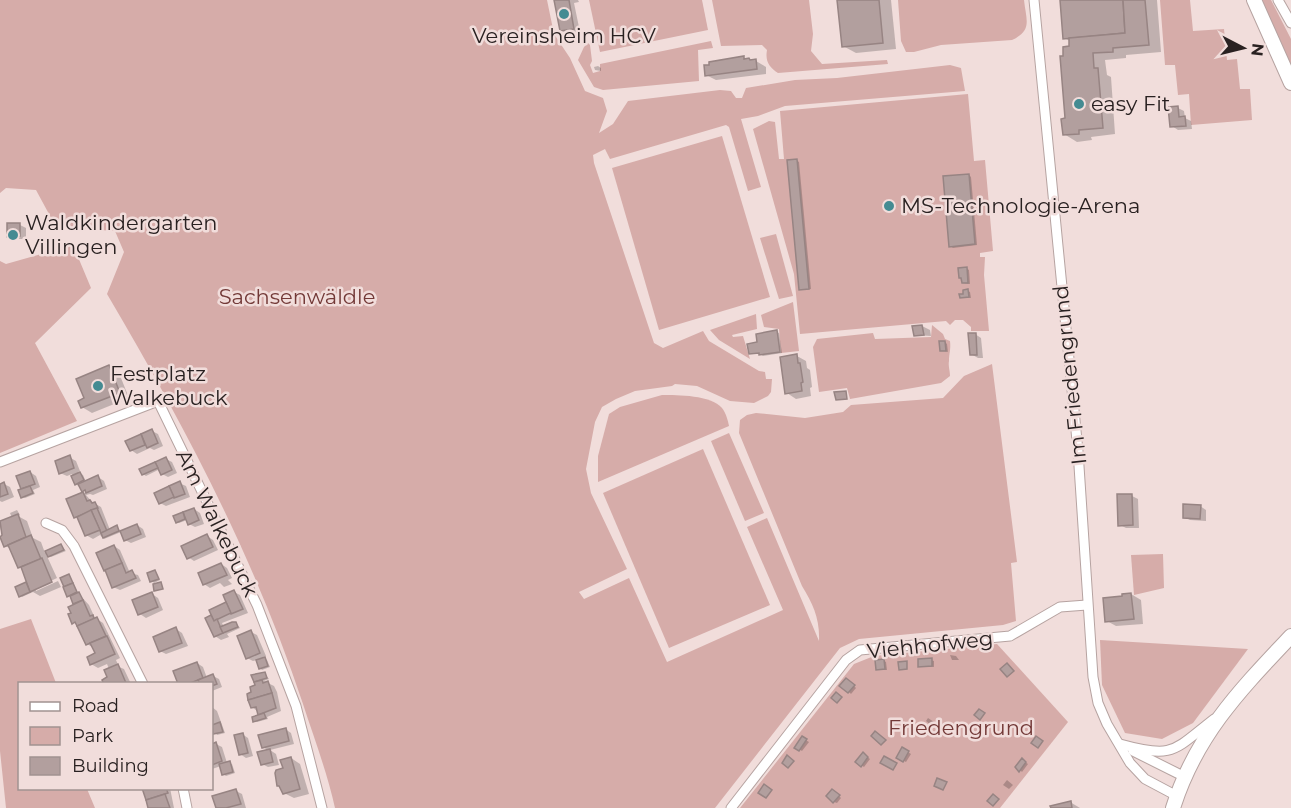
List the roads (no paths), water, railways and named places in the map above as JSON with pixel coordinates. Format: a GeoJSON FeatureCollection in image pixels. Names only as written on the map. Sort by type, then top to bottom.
{"type":"FeatureCollection","features":[{"type":"Feature","properties":{"kind":"street","name":"Im Friedengrund"},"geometry":{"type":"LineString","coordinates":[[1034,0],[1078,451],[1093,677],[1098,703],[1107,724],[1130,763],[1145,779],[1175,802]]}},
{"type":"Feature","properties":{"kind":"street"},"geometry":{"type":"LineString","coordinates":[[1254,0],[1291,83]]}},
{"type":"Feature","properties":{"kind":"street"},"geometry":{"type":"LineString","coordinates":[[1278,0],[1291,23]]}},
{"type":"Feature","properties":{"kind":"street","name":"Am Walkebuck"},"geometry":{"type":"LineString","coordinates":[[0,462],[158,401],[258,605],[296,706],[322,808]]}},
{"type":"Feature","properties":{"kind":"street"},"geometry":{"type":"LineString","coordinates":[[46,523],[62,530],[74,546],[142,682]]}},
{"type":"Feature","properties":{"kind":"street","name":"Viehhofweg"},"geometry":{"type":"LineString","coordinates":[[731,808],[846,660],[860,650],[1010,636],[1060,607],[1087,605]]}},
{"type":"Feature","properties":{"kind":"street"},"geometry":{"type":"LineString","coordinates":[[1175,802],[1210,729],[1236,695],[1291,636]]}},
{"type":"Feature","properties":{"kind":"street"},"geometry":{"type":"LineString","coordinates":[[1120,744],[1156,753],[1173,750],[1222,713]]}},
{"type":"Feature","properties":{"kind":"street","name":"Im Friedengrund"},"geometry":{"type":"LineString","coordinates":[[1120,744],[1153,763],[1185,777]]}},
{"type":"Feature","properties":{"kind":"street"},"geometry":{"type":"LineString","coordinates":[[183,790],[187,808]]}},
{"type":"Feature","properties":{"kind":"place","name":"Vereinsheim HCV"},"geometry":{"type":"Point","coordinates":[564,14]}},
{"type":"Feature","properties":{"kind":"place","name":"easy Fit"},"geometry":{"type":"Point","coordinates":[1079,104]}},
{"type":"Feature","properties":{"kind":"place","name":"MS-Technologie-Arena"},"geometry":{"type":"Point","coordinates":[889,206]}},
{"type":"Feature","properties":{"kind":"place","name":"Waldkindergarten Villingen"},"geometry":{"type":"Point","coordinates":[13,235]}},
{"type":"Feature","properties":{"kind":"place","name":"Festplatz Walkebuck"},"geometry":{"type":"Point","coordinates":[98,386]}},
{"type":"Feature","properties":{"kind":"park label","name":"Sachsenwäldle"},"geometry":{"type":"Point","coordinates":[297,297]}},
{"type":"Feature","properties":{"kind":"park label","name":"Friedengrund"},"geometry":{"type":"Point","coordinates":[961,728]}}]}
